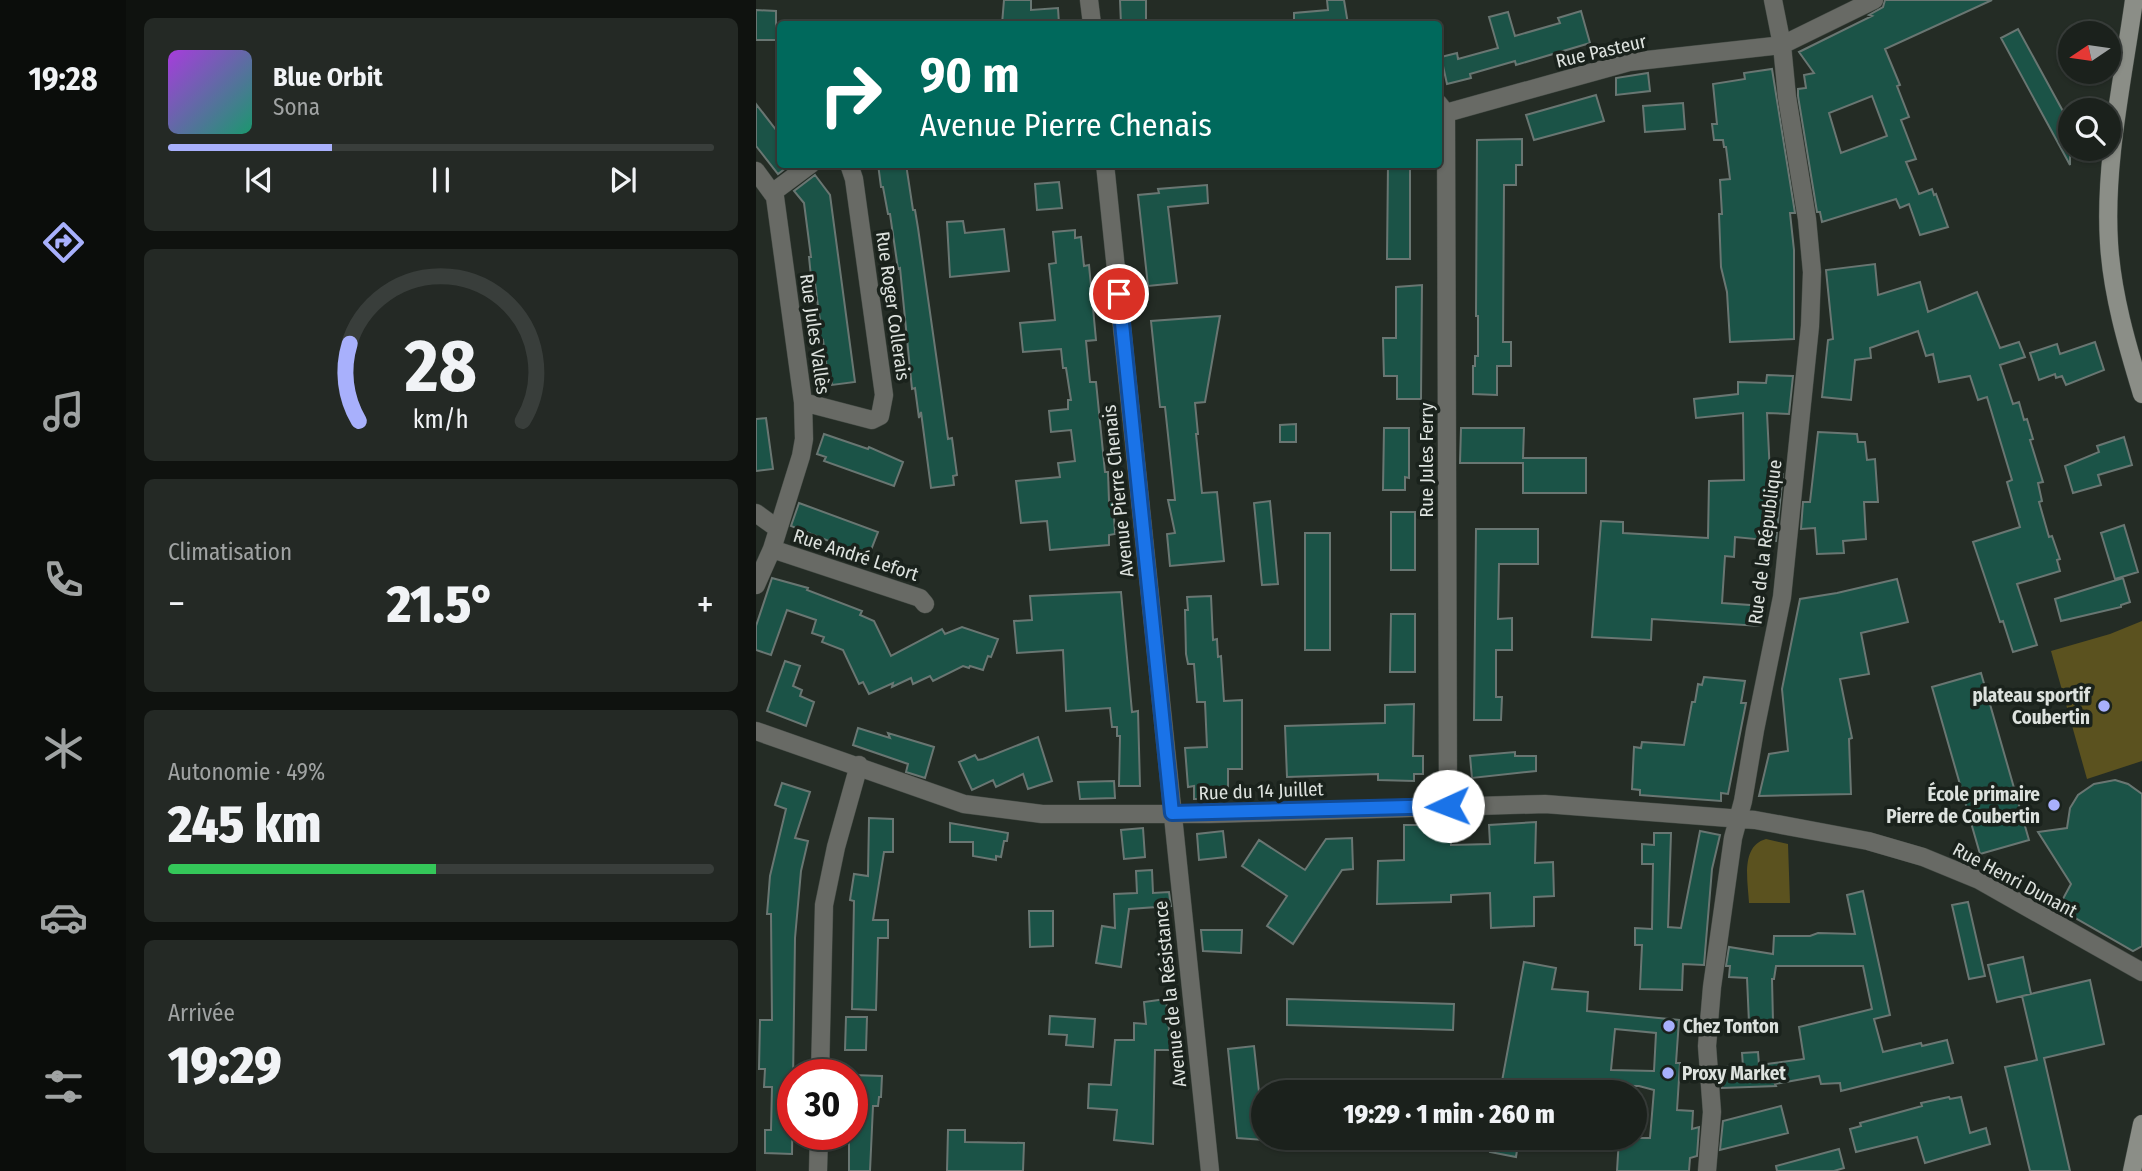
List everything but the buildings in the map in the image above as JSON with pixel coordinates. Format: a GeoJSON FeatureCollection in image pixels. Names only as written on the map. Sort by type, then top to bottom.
{"type":"FeatureCollection","features":[{"type":"Feature","properties":{"kind":"street"},"geometry":{"type":"LineString","coordinates":[[1089,0],[1092,21]]}},
{"type":"Feature","properties":{"kind":"street","name":"Rue de la République"},"geometry":{"type":"LineString","coordinates":[[1707,1171],[1712,1112],[1707,1046],[1722,910],[1782,597],[1810,326],[1812,272],[1807,219],[1773,0]]}},
{"type":"Feature","properties":{"kind":"street","name":"Rue Pasteur"},"geometry":{"type":"LineString","coordinates":[[1442,108],[1629,62],[1782,45],[1874,0]]}},
{"type":"Feature","properties":{"kind":"street"},"geometry":{"type":"LineString","coordinates":[[2134,0],[2112,158],[2108,209],[2112,277],[2142,394]]}},
{"type":"Feature","properties":{"kind":"street","name":"Rue Jules Ferry"},"geometry":{"type":"LineString","coordinates":[[1442,108],[1448,806]]}},
{"type":"Feature","properties":{"kind":"street"},"geometry":{"type":"LineString","coordinates":[[772,193],[806,168]]}},
{"type":"Feature","properties":{"kind":"street","name":"Rue Roger Collerais"},"geometry":{"type":"LineString","coordinates":[[803,402],[872,420],[880,416],[884,396],[850,168]]}},
{"type":"Feature","properties":{"kind":"street","name":"Avenue Pierre Chenais"},"geometry":{"type":"LineString","coordinates":[[1105,168],[1172,813]]}},
{"type":"Feature","properties":{"kind":"street","name":"Rue Jules Vallès"},"geometry":{"type":"LineString","coordinates":[[756,171],[775,197],[803,402],[804,439],[772,550],[756,585]]}},
{"type":"Feature","properties":{"kind":"street"},"geometry":{"type":"LineString","coordinates":[[756,513],[778,529]]}},
{"type":"Feature","properties":{"kind":"street","name":"Rue André Lefort"},"geometry":{"type":"LineString","coordinates":[[772,550],[920,598],[925,604]]}},
{"type":"Feature","properties":{"kind":"street","name":"Rue du 14 Juillet"},"geometry":{"type":"LineString","coordinates":[[756,731],[964,804],[1042,814],[1545,804],[1738,819]]}},
{"type":"Feature","properties":{"kind":"street"},"geometry":{"type":"LineString","coordinates":[[820,1059],[824,905],[836,847],[859,765]]}},
{"type":"Feature","properties":{"kind":"street","name":"Avenue de la Résistance"},"geometry":{"type":"LineString","coordinates":[[1172,813],[1210,1171]]}},
{"type":"Feature","properties":{"kind":"street","name":"Rue Henri Dunant"},"geometry":{"type":"LineString","coordinates":[[1738,819],[1868,841],[1923,857],[1979,880],[2142,972]]}},
{"type":"Feature","properties":{"kind":"street"},"geometry":{"type":"LineString","coordinates":[[2132,1171],[2142,1124]]}},
{"type":"Feature","properties":{"kind":"street"},"geometry":{"type":"LineString","coordinates":[[818,1171],[819,1150]]}},
{"type":"Feature","properties":{"kind":"shaded area","name":"plateau sportif Coubertin"},"geometry":{"type":"Polygon","coordinates":[[[2142,621],[2142,761],[2087,779],[2051,651],[2110,634],[2142,621]]]}},
{"type":"Feature","properties":{"kind":"shaded area"},"geometry":{"type":"Polygon","coordinates":[[[1766,839],[1788,844],[1790,903],[1749,903],[1749,857],[1752,849],[1766,839]]]}},
{"type":"Feature","properties":{"kind":"place","name":"plateau sportif Coubertin"},"geometry":{"type":"Point","coordinates":[2104,706]}},
{"type":"Feature","properties":{"kind":"place","name":"École primaire Pierre de Coubertin"},"geometry":{"type":"Point","coordinates":[2054,805]}},
{"type":"Feature","properties":{"kind":"place","name":"Chez Tonton"},"geometry":{"type":"Point","coordinates":[1669,1026]}},
{"type":"Feature","properties":{"kind":"place","name":"Proxy Market"},"geometry":{"type":"Point","coordinates":[1668,1073]}},
{"type":"Feature","properties":{"kind":"route"},"geometry":{"type":"LineString","coordinates":[[1119,294],[1172,813],[1225,814],[1448,806]]}}]}
